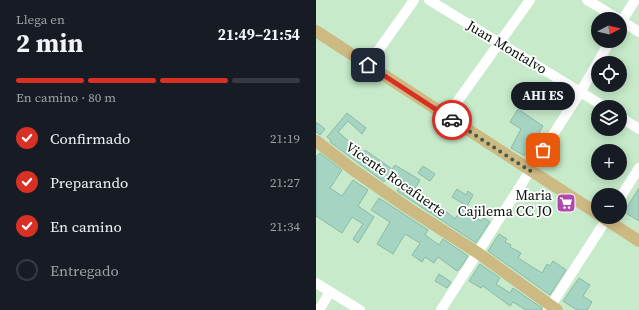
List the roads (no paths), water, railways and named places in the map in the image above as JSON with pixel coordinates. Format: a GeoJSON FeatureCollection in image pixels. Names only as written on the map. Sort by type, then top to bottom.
{"type":"FeatureCollection","features":[{"type":"Feature","properties":{"kind":"main road"},"geometry":{"type":"LineString","coordinates":[[316,31],[591,209]]}},
{"type":"Feature","properties":{"kind":"main road","name":"Vicente Rocafuerte"},"geometry":{"type":"LineString","coordinates":[[316,140],[355,171],[408,208],[478,253],[552,309]]}},
{"type":"Feature","properties":{"kind":"main road"},"geometry":{"type":"LineString","coordinates":[[614,224],[639,241]]}},
{"type":"Feature","properties":{"kind":"street"},"geometry":{"type":"LineString","coordinates":[[368,65],[414,0]]}},
{"type":"Feature","properties":{"kind":"street","name":"Juan Montalvo"},"geometry":{"type":"LineString","coordinates":[[429,0],[442,3],[500,43],[594,100]]}},
{"type":"Feature","properties":{"kind":"street"},"geometry":{"type":"LineString","coordinates":[[447,116],[530,0]]}},
{"type":"Feature","properties":{"kind":"street"},"geometry":{"type":"LineString","coordinates":[[587,0],[606,12]]}},
{"type":"Feature","properties":{"kind":"street"},"geometry":{"type":"LineString","coordinates":[[626,12],[635,0]]}},
{"type":"Feature","properties":{"kind":"street"},"geometry":{"type":"LineString","coordinates":[[627,25],[639,32]]}},
{"type":"Feature","properties":{"kind":"street"},"geometry":{"type":"LineString","coordinates":[[441,310],[581,91],[606,48]]}},
{"type":"Feature","properties":{"kind":"street"},"geometry":{"type":"LineString","coordinates":[[627,121],[639,129]]}},
{"type":"Feature","properties":{"kind":"street"},"geometry":{"type":"LineString","coordinates":[[626,188],[639,168]]}},
{"type":"Feature","properties":{"kind":"street"},"geometry":{"type":"LineString","coordinates":[[552,309],[599,224]]}},
{"type":"Feature","properties":{"kind":"street"},"geometry":{"type":"LineString","coordinates":[[316,283],[360,310]]}},
{"type":"Feature","properties":{"kind":"street"},"geometry":{"type":"LineString","coordinates":[[319,310],[330,292]]}},
{"type":"Feature","properties":{"kind":"place","name":"AHI ES"},"geometry":{"type":"Point","coordinates":[543,150]}},
{"type":"Feature","properties":{"kind":"place","name":"Maria Cajilema CC JO"},"geometry":{"type":"Point","coordinates":[566,203]}}]}
